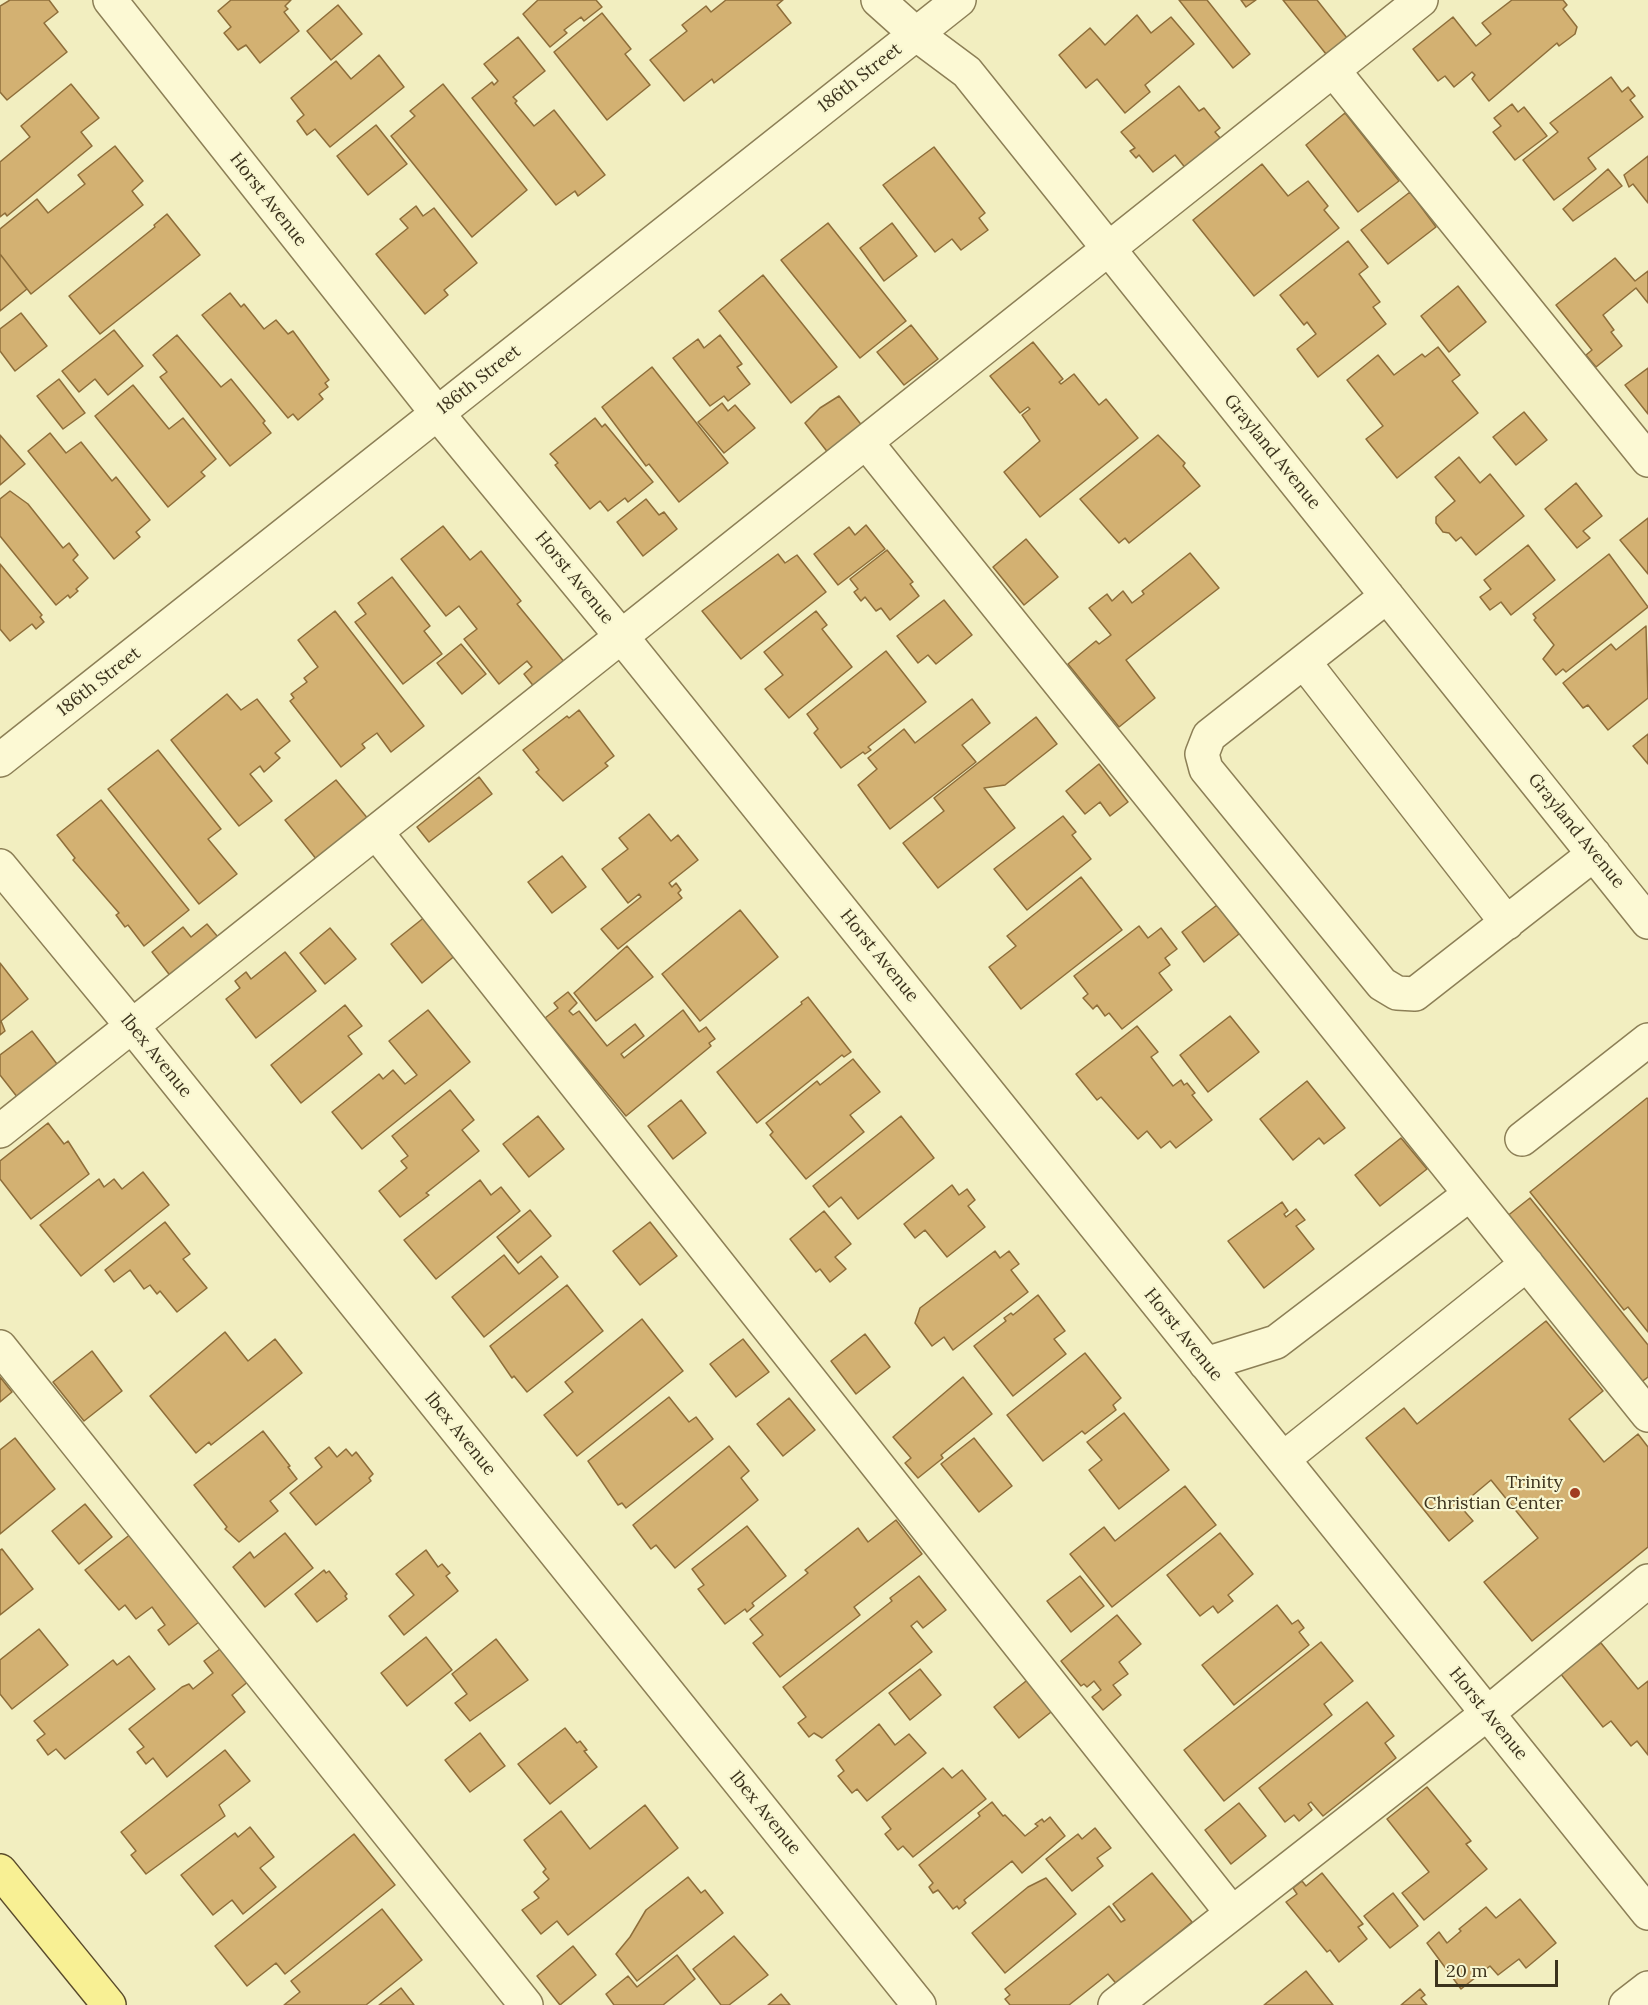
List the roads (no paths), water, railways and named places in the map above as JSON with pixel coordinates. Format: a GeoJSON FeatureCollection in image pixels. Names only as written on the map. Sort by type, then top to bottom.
{"type":"FeatureCollection","features":[{"type":"Feature","properties":{"kind":"main road"},"geometry":{"type":"LineString","coordinates":[[0,1871],[109,2005]]}},
{"type":"Feature","properties":{"kind":"street","name":"Horst Avenue"},"geometry":{"type":"LineString","coordinates":[[110,0],[437,413],[621,636],[1648,1913]]}},
{"type":"Feature","properties":{"kind":"street","name":"Grayland Avenue"},"geometry":{"type":"LineString","coordinates":[[878,0],[916,34],[967,72],[1648,922]]}},
{"type":"Feature","properties":{"kind":"street","name":"186th Street"},"geometry":{"type":"LineString","coordinates":[[0,760],[959,0]]}},
{"type":"Feature","properties":{"kind":"street"},"geometry":{"type":"LineString","coordinates":[[0,1131],[1421,0]]}},
{"type":"Feature","properties":{"kind":"street"},"geometry":{"type":"LineString","coordinates":[[1333,70],[1648,460]]}},
{"type":"Feature","properties":{"kind":"street"},"geometry":{"type":"LineString","coordinates":[[866,442],[1648,1415]]}},
{"type":"Feature","properties":{"kind":"street"},"geometry":{"type":"LineString","coordinates":[[1388,596],[1209,736],[1202,754],[1206,769],[1382,984],[1397,993],[1415,994],[1594,854]]}},
{"type":"Feature","properties":{"kind":"street"},"geometry":{"type":"LineString","coordinates":[[1304,662],[1507,922]]}},
{"type":"Feature","properties":{"kind":"street"},"geometry":{"type":"LineString","coordinates":[[376,832],[1232,1913]]}},
{"type":"Feature","properties":{"kind":"street","name":"Ibex Avenue"},"geometry":{"type":"LineString","coordinates":[[0,866],[132,1026],[919,2005]]}},
{"type":"Feature","properties":{"kind":"street"},"geometry":{"type":"LineString","coordinates":[[1522,1138],[1648,1040]]}},
{"type":"Feature","properties":{"kind":"street"},"geometry":{"type":"LineString","coordinates":[[1206,1364],[1276,1342],[1470,1194]]}},
{"type":"Feature","properties":{"kind":"street"},"geometry":{"type":"LineString","coordinates":[[1284,1459],[1527,1264]]}},
{"type":"Feature","properties":{"kind":"street"},"geometry":{"type":"LineString","coordinates":[[0,1347],[526,2005]]}},
{"type":"Feature","properties":{"kind":"street"},"geometry":{"type":"LineString","coordinates":[[1115,2005],[1488,1713],[1648,1581]]}},
{"type":"Feature","properties":{"kind":"street"},"geometry":{"type":"LineString","coordinates":[[1626,2005],[1648,1988]]}},
{"type":"Feature","properties":{"kind":"place","name":"Trinity Christian Center"},"geometry":{"type":"Point","coordinates":[1575,1493]}}]}
